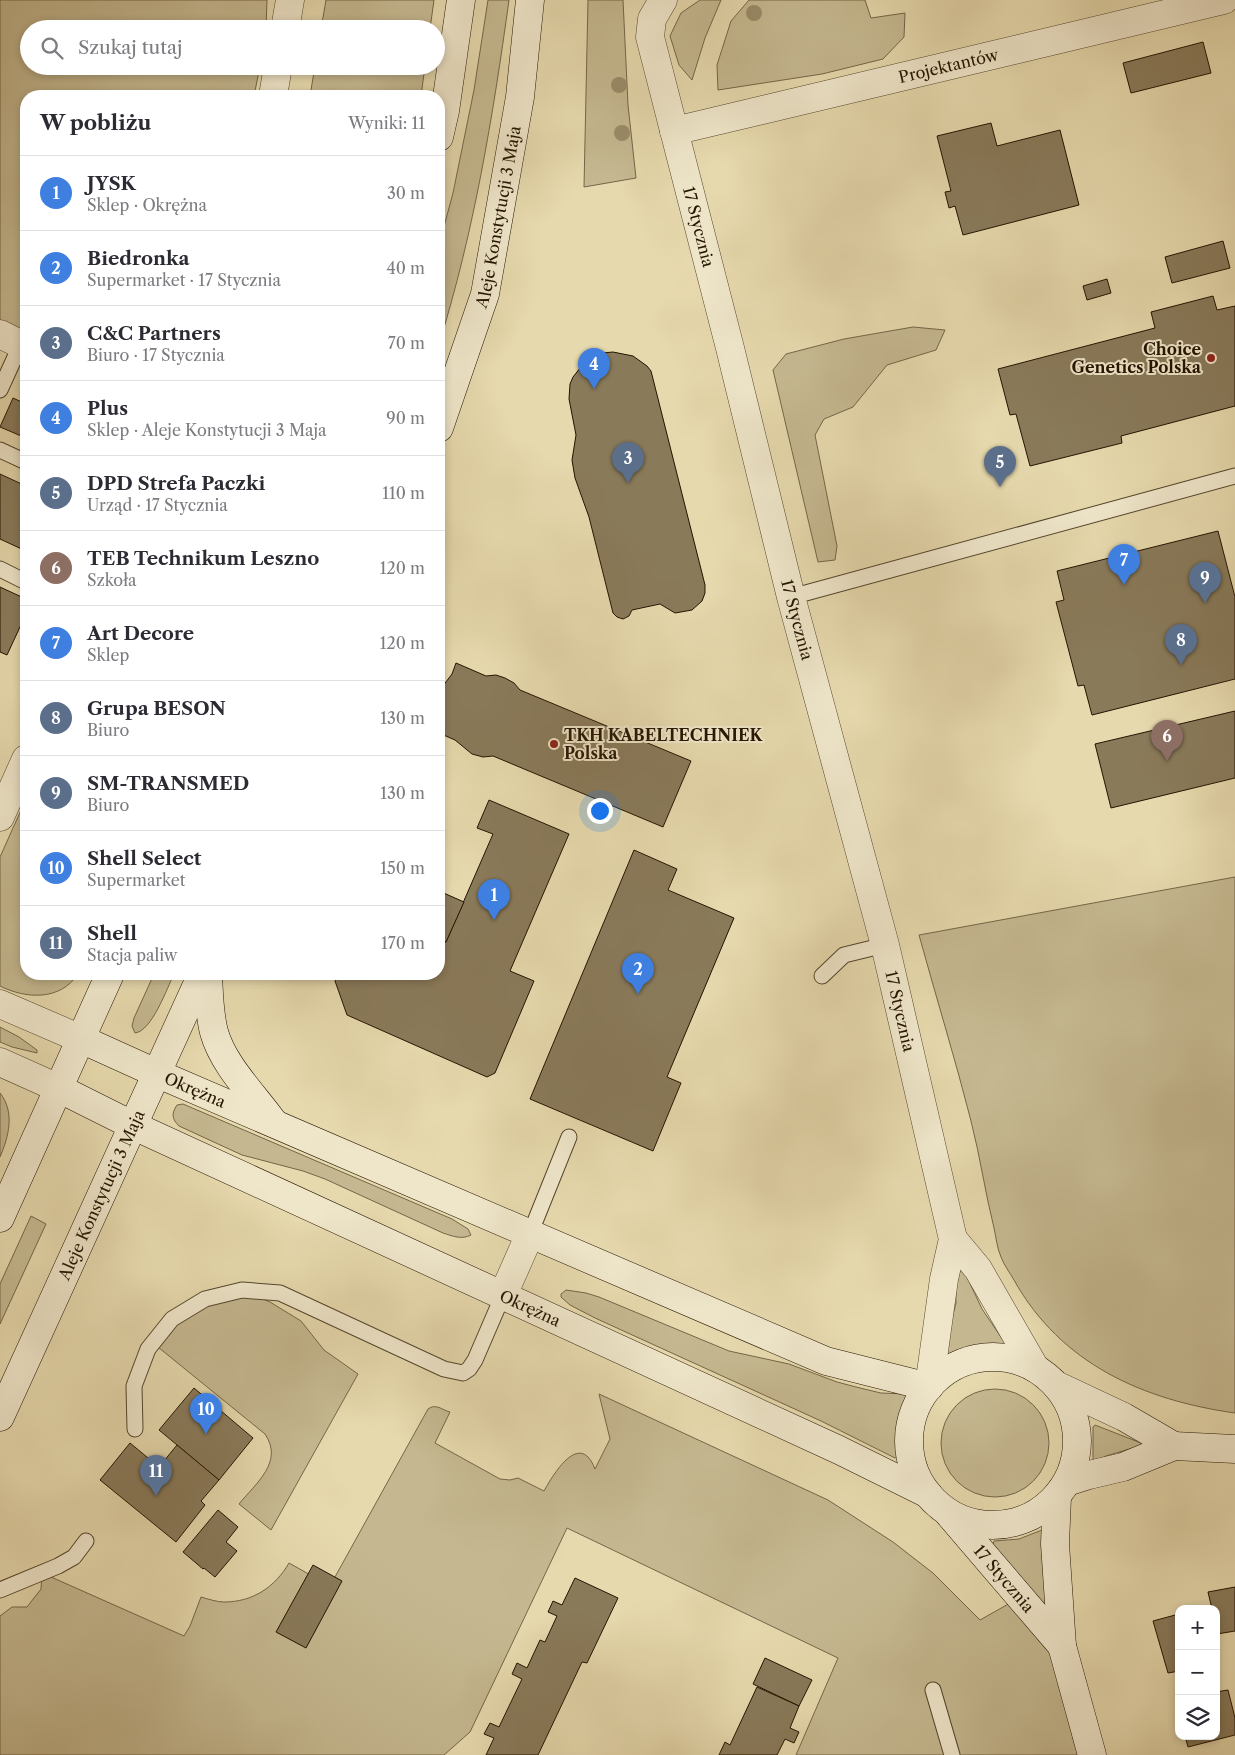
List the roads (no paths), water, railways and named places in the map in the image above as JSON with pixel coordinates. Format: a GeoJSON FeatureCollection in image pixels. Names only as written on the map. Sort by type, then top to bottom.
{"type":"FeatureCollection","features":[{"type":"Feature","properties":{"kind":"street"},"geometry":{"type":"LineString","coordinates":[[287,20],[290,0]]}},
{"type":"Feature","properties":{"kind":"street"},"geometry":{"type":"LineString","coordinates":[[445,111],[461,0]]}},
{"type":"Feature","properties":{"kind":"street","name":"Aleje Konstytucji 3 Maja"},"geometry":{"type":"LineString","coordinates":[[445,411],[485,294],[520,97],[530,0]]}},
{"type":"Feature","properties":{"kind":"street","name":"Projektantów"},"geometry":{"type":"LineString","coordinates":[[674,131],[1224,0]]}},
{"type":"Feature","properties":{"kind":"street","name":"17 Stycznia"},"geometry":{"type":"LineString","coordinates":[[662,1],[652,19],[650,37],[730,348],[791,596],[885,945],[953,1238],[944,1279],[929,1386]]}},
{"type":"Feature","properties":{"kind":"street"},"geometry":{"type":"LineString","coordinates":[[274,90],[276,75]]}},
{"type":"Feature","properties":{"kind":"street"},"geometry":{"type":"LineString","coordinates":[[0,817],[20,772]]}},
{"type":"Feature","properties":{"kind":"street"},"geometry":{"type":"LineString","coordinates":[[0,1218],[107,980]]}},
{"type":"Feature","properties":{"kind":"street","name":"Aleje Konstytucji 3 Maja"},"geometry":{"type":"LineString","coordinates":[[0,1417],[199,980]]}},
{"type":"Feature","properties":{"kind":"street"},"geometry":{"type":"LineString","coordinates":[[208,980],[211,1019],[220,1049],[274,1124]]}},
{"type":"Feature","properties":{"kind":"street","name":"Okrężna"},"geometry":{"type":"LineString","coordinates":[[0,1004],[826,1361],[929,1386]]}},
{"type":"Feature","properties":{"kind":"street","name":"Okrężna"},"geometry":{"type":"LineString","coordinates":[[0,1062],[58,1088],[132,1125],[824,1443],[937,1502]]}},
{"type":"Feature","properties":{"kind":"street"},"geometry":{"type":"LineString","coordinates":[[503,1296],[530,1234]]}},
{"type":"Feature","properties":{"kind":"street","name":"17 Stycznia"},"geometry":{"type":"LineString","coordinates":[[953,1238],[978,1269],[1035,1368]]}},
{"type":"Feature","properties":{"kind":"street"},"geometry":{"type":"LineString","coordinates":[[1174,1446],[1124,1417],[1056,1385],[1035,1368],[1007,1358],[979,1358],[951,1368],[929,1386],[916,1406],[910,1428],[910,1452],[916,1474],[937,1502],[964,1520],[984,1525],[1004,1525],[1024,1520],[1041,1510],[1062,1489],[1089,1475],[1124,1467],[1174,1446],[1235,1449]]}},
{"type":"Feature","properties":{"kind":"street"},"geometry":{"type":"LineString","coordinates":[[1056,1385],[1070,1407],[1077,1432],[1076,1458],[1062,1489]]}},
{"type":"Feature","properties":{"kind":"street","name":"17 Stycznia"},"geometry":{"type":"LineString","coordinates":[[1062,1489],[1055,1544],[1062,1646],[1092,1755]]}},
{"type":"Feature","properties":{"kind":"street","name":"17 Stycznia"},"geometry":{"type":"LineString","coordinates":[[937,1502],[1062,1646]]}},
{"type":"Feature","properties":{"kind":"lane"},"geometry":{"type":"LineString","coordinates":[[0,390],[16,342]]}},
{"type":"Feature","properties":{"kind":"lane"},"geometry":{"type":"LineString","coordinates":[[0,450],[20,459]]}},
{"type":"Feature","properties":{"kind":"lane"},"geometry":{"type":"LineString","coordinates":[[791,596],[1235,476]]}},
{"type":"Feature","properties":{"kind":"lane"},"geometry":{"type":"LineString","coordinates":[[0,569],[20,579]]}},
{"type":"Feature","properties":{"kind":"lane"},"geometry":{"type":"LineString","coordinates":[[822,976],[844,956],[885,945]]}},
{"type":"Feature","properties":{"kind":"lane"},"geometry":{"type":"LineString","coordinates":[[530,1234],[569,1137]]}},
{"type":"Feature","properties":{"kind":"lane"},"geometry":{"type":"LineString","coordinates":[[134,1430],[134,1386],[148,1349],[172,1320],[205,1299],[242,1290],[280,1293],[444,1369],[463,1374],[475,1360],[503,1296]]}},
{"type":"Feature","properties":{"kind":"lane"},"geometry":{"type":"LineString","coordinates":[[0,1590],[58,1566],[74,1556],[86,1541]]}},
{"type":"Feature","properties":{"kind":"lane"},"geometry":{"type":"LineString","coordinates":[[933,1690],[952,1755]]}},
{"type":"Feature","properties":{"kind":"place","name":"Choice Genetics Polska"},"geometry":{"type":"Point","coordinates":[1211,358]}},
{"type":"Feature","properties":{"kind":"place","name":"Plus"},"geometry":{"type":"Point","coordinates":[594,389]}},
{"type":"Feature","properties":{"kind":"place","name":"C&C Partners"},"geometry":{"type":"Point","coordinates":[628,483]}},
{"type":"Feature","properties":{"kind":"place","name":"DPD Strefa Paczki"},"geometry":{"type":"Point","coordinates":[1000,487]}},
{"type":"Feature","properties":{"kind":"place","name":"Art Decore"},"geometry":{"type":"Point","coordinates":[1124,585]}},
{"type":"Feature","properties":{"kind":"place","name":"SM-TRANSMED"},"geometry":{"type":"Point","coordinates":[1205,603]}},
{"type":"Feature","properties":{"kind":"place","name":"Grupa BESON"},"geometry":{"type":"Point","coordinates":[1181,665]}},
{"type":"Feature","properties":{"kind":"place","name":"TKH KABELTECHNIEK Polska"},"geometry":{"type":"Point","coordinates":[554,744]}},
{"type":"Feature","properties":{"kind":"place","name":"TEB Technikum Leszno"},"geometry":{"type":"Point","coordinates":[1167,761]}},
{"type":"Feature","properties":{"kind":"place","name":"JYSK"},"geometry":{"type":"Point","coordinates":[494,920]}},
{"type":"Feature","properties":{"kind":"place","name":"Biedronka"},"geometry":{"type":"Point","coordinates":[638,994]}},
{"type":"Feature","properties":{"kind":"place","name":"Shell Select"},"geometry":{"type":"Point","coordinates":[206,1434]}},
{"type":"Feature","properties":{"kind":"place","name":"Shell"},"geometry":{"type":"Point","coordinates":[156,1496]}}]}
